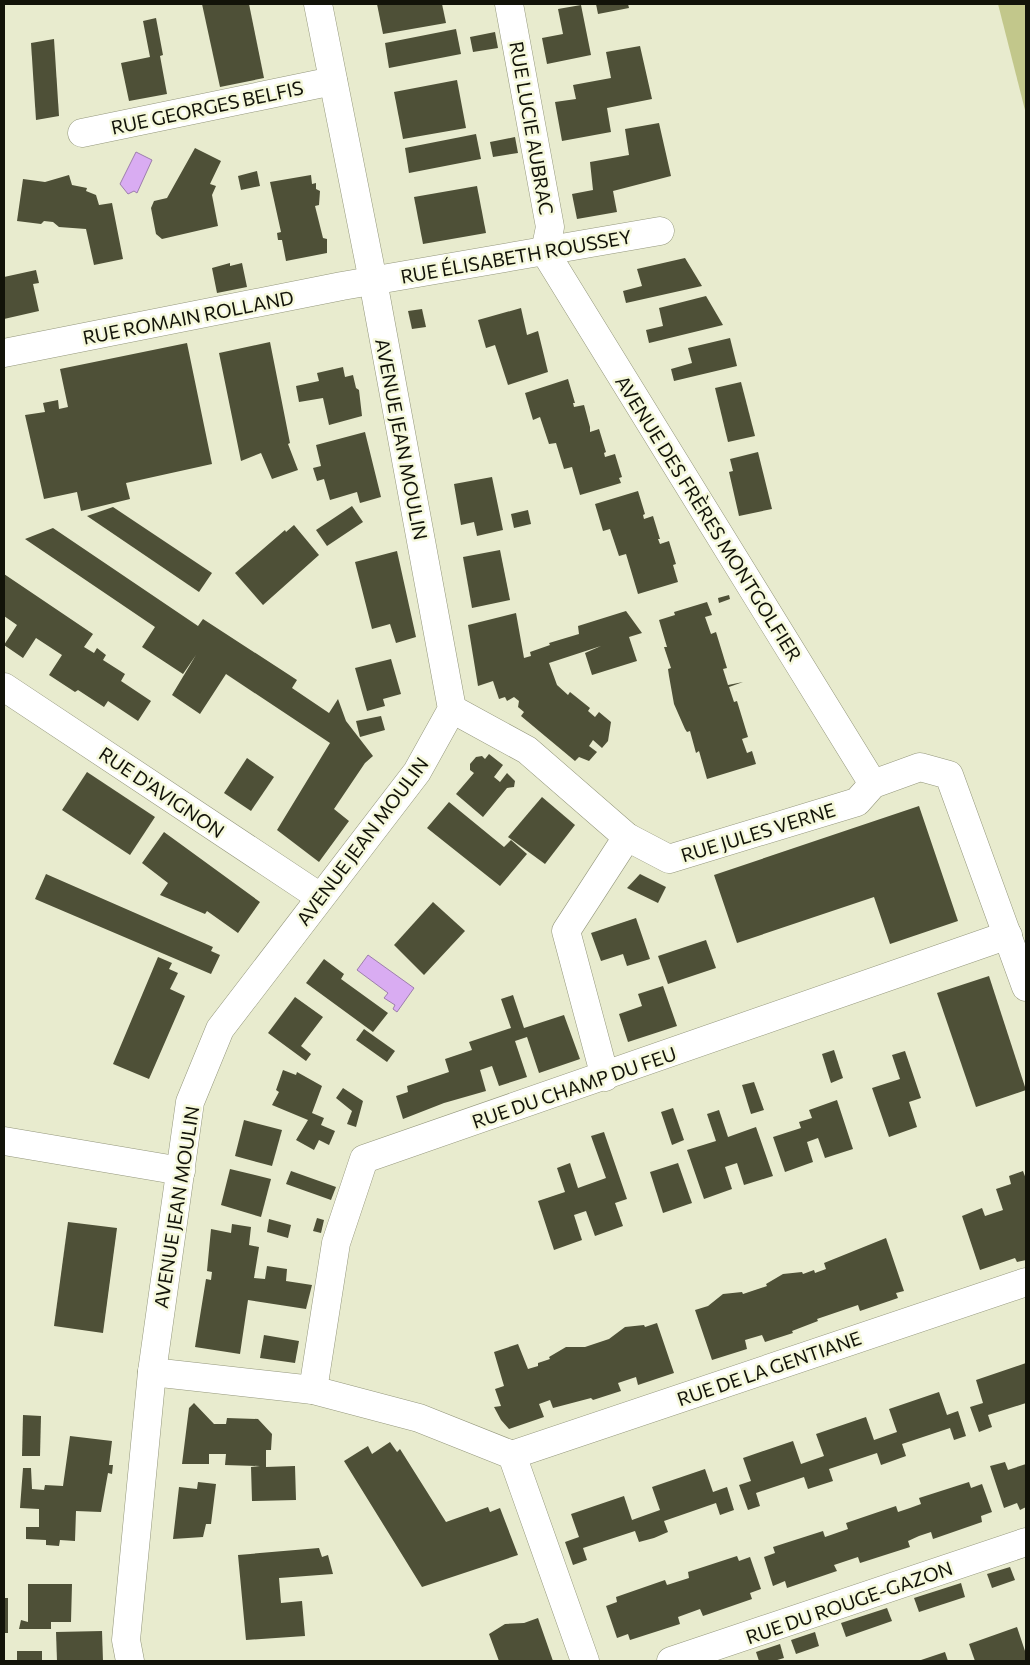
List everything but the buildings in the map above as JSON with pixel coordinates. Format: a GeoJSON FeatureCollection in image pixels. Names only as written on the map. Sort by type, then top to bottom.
{"type":"FeatureCollection","features":[{"type":"Feature","properties":{"kind":"street","name":"AVENUE JEAN MOULIN"},"geometry":{"type":"LineString","coordinates":[[130,1661],[126,1640],[152,1372],[190,1102],[220,1029],[417,772],[452,709],[372,280],[318,4]]}},
{"type":"Feature","properties":{"kind":"street","name":"RUE LUCIE AUBRAC"},"geometry":{"type":"LineString","coordinates":[[509,4],[550,227],[545,252]]}},
{"type":"Feature","properties":{"kind":"street","name":"RUE GEORGES BELFIS"},"geometry":{"type":"LineString","coordinates":[[82,133],[333,81]]}},
{"type":"Feature","properties":{"kind":"street","name":"RUE ÉLISABETH ROUSSEY"},"geometry":{"type":"LineString","coordinates":[[372,280],[660,231]]}},
{"type":"Feature","properties":{"kind":"street","name":"AVENUE DES FRÈRES MONTGOLFIER"},"geometry":{"type":"LineString","coordinates":[[545,252],[873,784]]}},
{"type":"Feature","properties":{"kind":"street","name":"RUE ROMAIN ROLLAND"},"geometry":{"type":"LineString","coordinates":[[4,354],[372,280]]}},
{"type":"Feature","properties":{"kind":"street","name":"RUE D'AVIGNON"},"geometry":{"type":"LineString","coordinates":[[4,687],[320,897]]}},
{"type":"Feature","properties":{"kind":"street","name":"RUE JULES VERNE"},"geometry":{"type":"LineString","coordinates":[[452,709],[527,750],[627,837],[669,859],[857,802],[873,784],[920,767],[949,775],[1008,935]]}},
{"type":"Feature","properties":{"kind":"street"},"geometry":{"type":"LineString","coordinates":[[605,1077],[566,931],[627,837]]}},
{"type":"Feature","properties":{"kind":"street"},"geometry":{"type":"LineString","coordinates":[[1008,935],[1026,987]]}},
{"type":"Feature","properties":{"kind":"street","name":"RUE DU CHAMP DU FEU"},"geometry":{"type":"LineString","coordinates":[[313,1390],[336,1243],[364,1159],[605,1077],[1008,935]]}},
{"type":"Feature","properties":{"kind":"street"},"geometry":{"type":"LineString","coordinates":[[4,1141],[180,1171]]}},
{"type":"Feature","properties":{"kind":"street","name":"RUE DE LA GENTIANE"},"geometry":{"type":"LineString","coordinates":[[512,1456],[1026,1282]]}},
{"type":"Feature","properties":{"kind":"street"},"geometry":{"type":"LineString","coordinates":[[152,1372],[313,1390],[419,1418],[512,1456],[585,1661]]}},
{"type":"Feature","properties":{"kind":"street","name":"RUE DU ROUGE-GAZON"},"geometry":{"type":"LineString","coordinates":[[672,1661],[1026,1542]]}},
{"type":"Feature","properties":{"kind":"green space"},"geometry":{"type":"Polygon","coordinates":[[[998,4],[1026,4],[1026,114],[998,4]]]}},
{"type":"Feature","properties":{"kind":"shaded area"},"geometry":{"type":"Polygon","coordinates":[[[136,152],[152,160],[137,193],[134,191],[128,194],[120,184],[136,152]]]}},
{"type":"Feature","properties":{"kind":"shaded area"},"geometry":{"type":"Polygon","coordinates":[[[368,955],[414,988],[397,1012],[393,1009],[395,1005],[384,998],[388,993],[357,970],[368,955]]]}}]}
